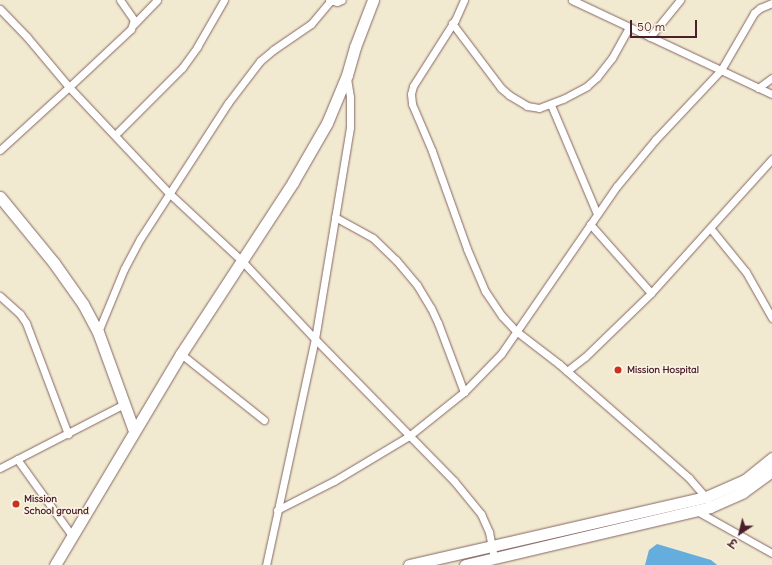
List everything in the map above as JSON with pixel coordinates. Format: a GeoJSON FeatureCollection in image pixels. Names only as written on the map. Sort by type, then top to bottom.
{"type":"FeatureCollection","features":[{"type":"Feature","properties":{"kind":"main road"},"geometry":{"type":"LineString","coordinates":[[55,565],[181,354],[293,182],[327,123],[347,75],[355,47],[373,0]]}},
{"type":"Feature","properties":{"kind":"main road"},"geometry":{"type":"LineString","coordinates":[[0,197],[54,263],[83,304],[98,332],[134,431]]}},
{"type":"Feature","properties":{"kind":"main road"},"geometry":{"type":"LineString","coordinates":[[708,502],[745,480],[772,458]]}},
{"type":"Feature","properties":{"kind":"main road"},"geometry":{"type":"LineString","coordinates":[[465,565],[743,492],[772,471]]}},
{"type":"Feature","properties":{"kind":"main road"},"geometry":{"type":"LineString","coordinates":[[409,565],[492,546],[693,506]]}},
{"type":"Feature","properties":{"kind":"street"},"geometry":{"type":"LineString","coordinates":[[120,0],[134,20],[134,24]]}},
{"type":"Feature","properties":{"kind":"street"},"geometry":{"type":"LineString","coordinates":[[0,150],[127,33],[157,0]]}},
{"type":"Feature","properties":{"kind":"street"},"geometry":{"type":"LineString","coordinates":[[114,135],[182,68],[197,47],[224,0]]}},
{"type":"Feature","properties":{"kind":"street"},"geometry":{"type":"LineString","coordinates":[[98,332],[124,269],[140,239],[247,77],[260,61],[273,50],[311,24],[329,0],[337,2],[342,0]]}},
{"type":"Feature","properties":{"kind":"street"},"geometry":{"type":"LineString","coordinates":[[464,0],[452,23],[413,86],[411,94],[412,104],[432,151],[467,249],[485,291],[502,316],[516,331],[567,371],[689,478],[708,502]]}},
{"type":"Feature","properties":{"kind":"street"},"geometry":{"type":"LineString","coordinates":[[572,0],[772,94]]}},
{"type":"Feature","properties":{"kind":"street"},"geometry":{"type":"LineString","coordinates":[[650,37],[680,0]]}},
{"type":"Feature","properties":{"kind":"street"},"geometry":{"type":"LineString","coordinates":[[277,510],[334,480],[409,436],[464,392],[501,354],[617,186],[655,140],[721,70],[754,13],[760,8],[772,3]]}},
{"type":"Feature","properties":{"kind":"street"},"geometry":{"type":"LineString","coordinates":[[0,9],[27,37],[69,87],[170,194],[242,261],[315,339],[454,481],[481,514],[492,546],[494,558]]}},
{"type":"Feature","properties":{"kind":"street"},"geometry":{"type":"LineString","coordinates":[[452,23],[490,75],[509,95],[534,108],[551,105],[587,86],[597,77],[612,58],[629,27]]}},
{"type":"Feature","properties":{"kind":"street"},"geometry":{"type":"LineString","coordinates":[[266,565],[315,339],[350,127],[350,97],[347,75]]}},
{"type":"Feature","properties":{"kind":"street"},"geometry":{"type":"LineString","coordinates":[[758,88],[772,78]]}},
{"type":"Feature","properties":{"kind":"street"},"geometry":{"type":"LineString","coordinates":[[551,105],[598,214]]}},
{"type":"Feature","properties":{"kind":"street"},"geometry":{"type":"LineString","coordinates":[[567,371],[585,357],[651,293],[711,229],[772,159]]}},
{"type":"Feature","properties":{"kind":"street"},"geometry":{"type":"LineString","coordinates":[[335,217],[373,238],[396,260],[424,296],[436,318],[464,392]]}},
{"type":"Feature","properties":{"kind":"street"},"geometry":{"type":"LineString","coordinates":[[590,224],[651,293]]}},
{"type":"Feature","properties":{"kind":"street"},"geometry":{"type":"LineString","coordinates":[[711,229],[746,272],[772,318]]}},
{"type":"Feature","properties":{"kind":"street"},"geometry":{"type":"LineString","coordinates":[[0,296],[20,314],[26,323],[68,434]]}},
{"type":"Feature","properties":{"kind":"street"},"geometry":{"type":"LineString","coordinates":[[181,354],[264,420]]}},
{"type":"Feature","properties":{"kind":"street"},"geometry":{"type":"LineString","coordinates":[[1,466],[17,460],[124,404]]}},
{"type":"Feature","properties":{"kind":"street"},"geometry":{"type":"LineString","coordinates":[[17,460],[73,537]]}},
{"type":"Feature","properties":{"kind":"street"},"geometry":{"type":"LineString","coordinates":[[693,506],[772,553]]}},
{"type":"Feature","properties":{"kind":"water"},"geometry":{"type":"Polygon","coordinates":[[[657,544],[711,560],[717,565],[645,565],[649,550],[657,544]]]}},
{"type":"Feature","properties":{"kind":"place","name":"Mission Hospital"},"geometry":{"type":"Point","coordinates":[618,370]}},
{"type":"Feature","properties":{"kind":"place","name":"Mission School ground"},"geometry":{"type":"Point","coordinates":[16,504]}}]}
